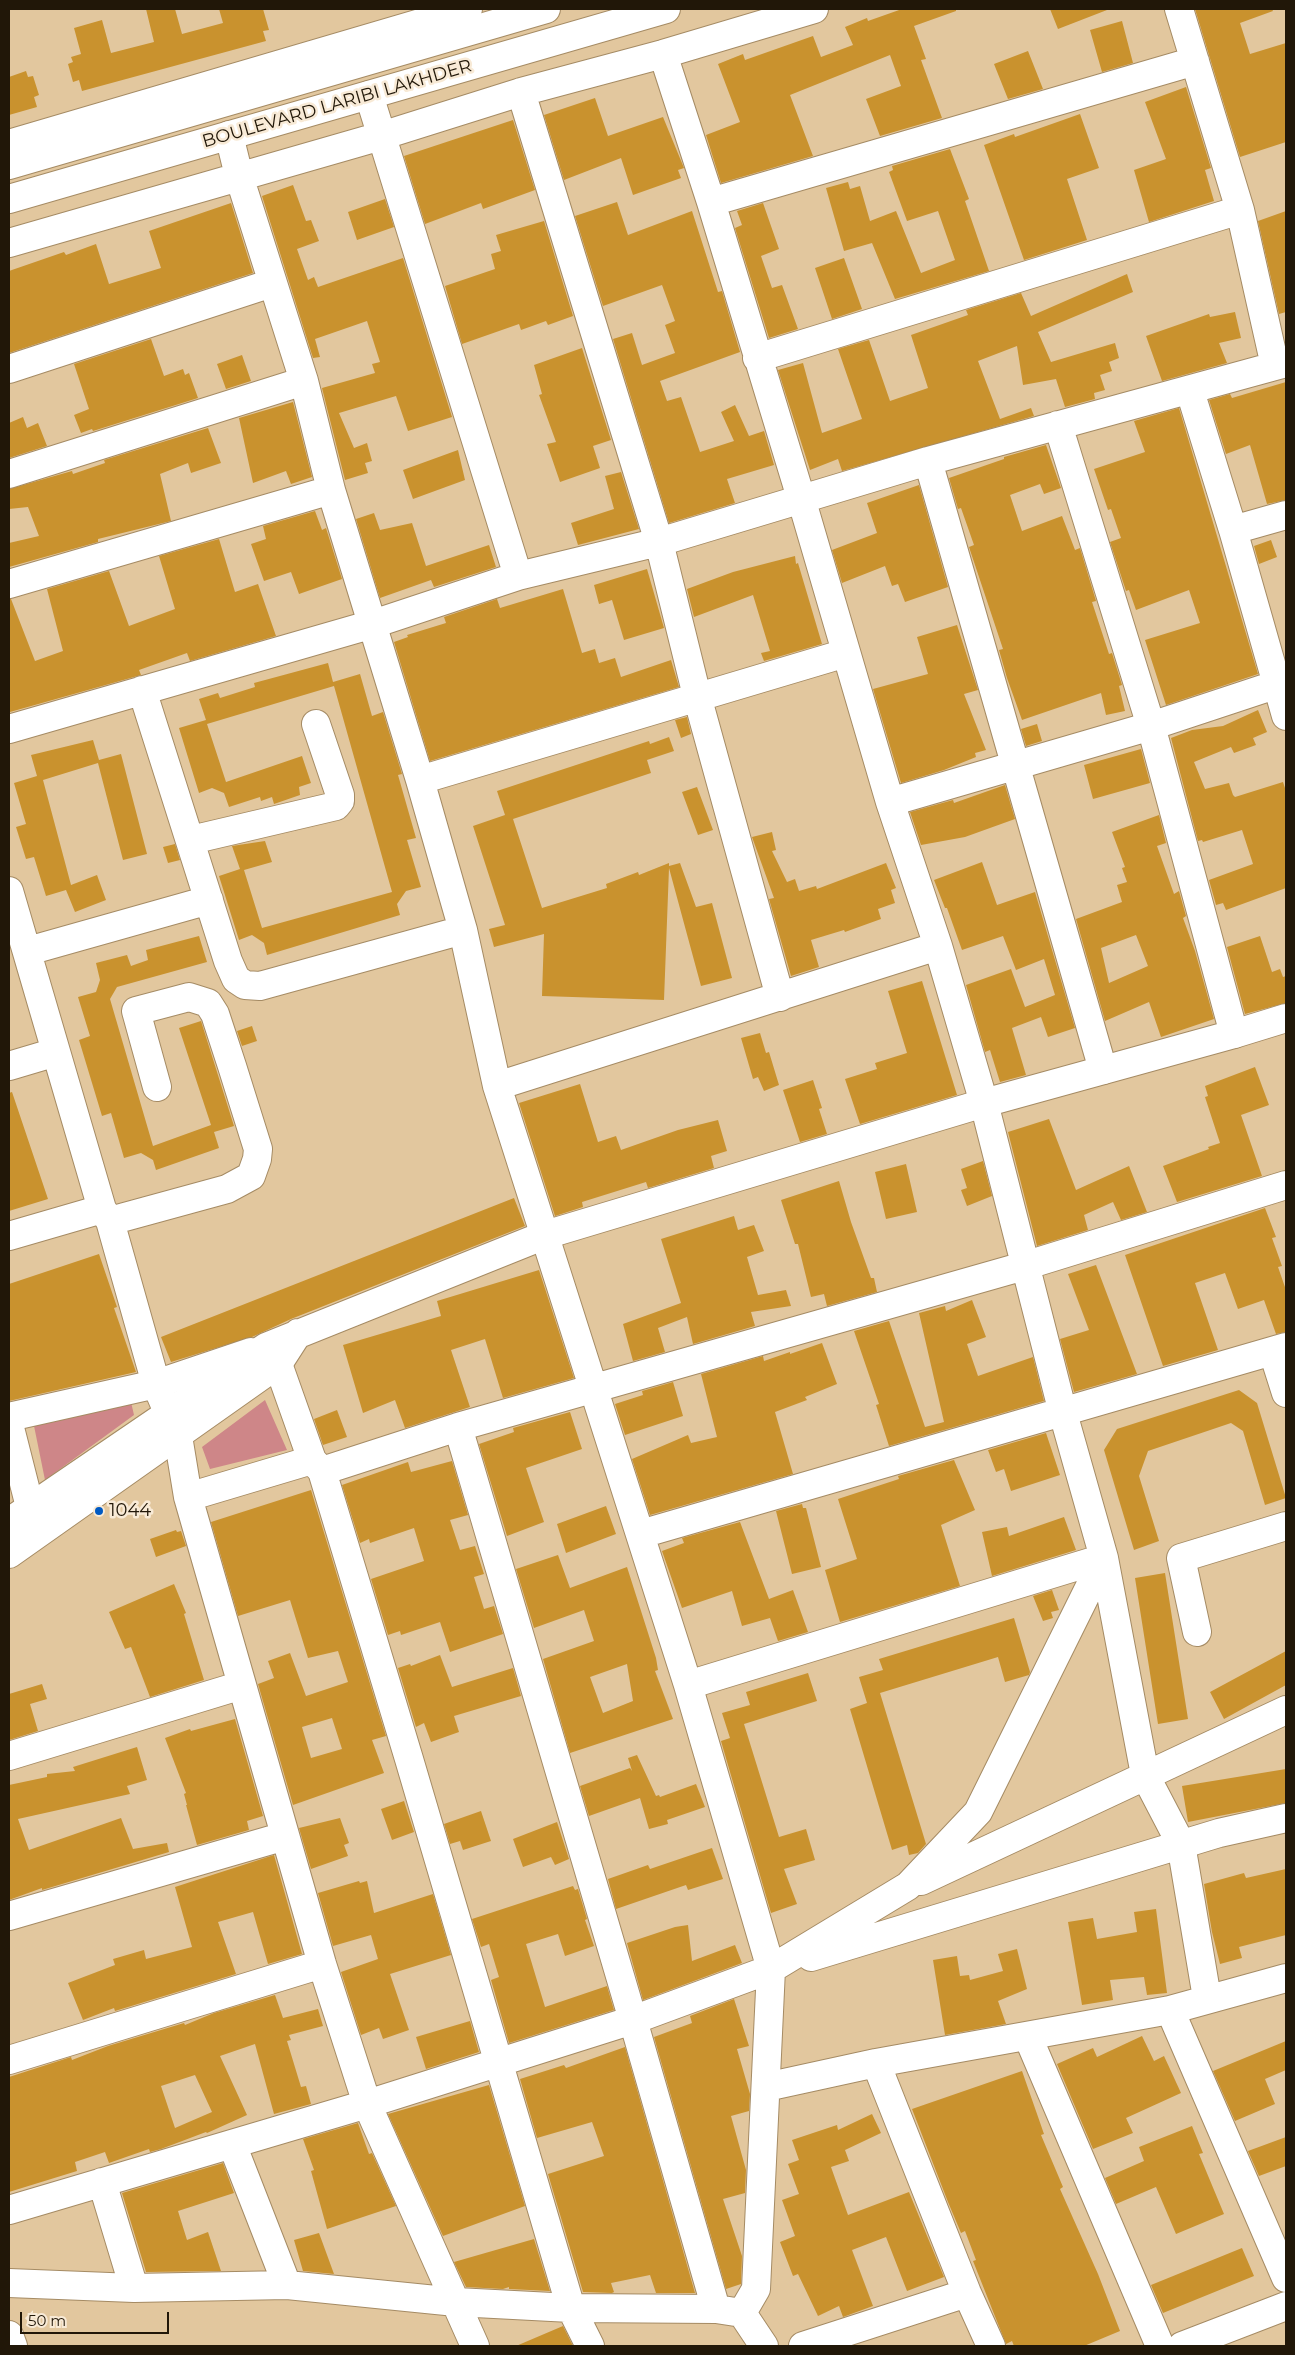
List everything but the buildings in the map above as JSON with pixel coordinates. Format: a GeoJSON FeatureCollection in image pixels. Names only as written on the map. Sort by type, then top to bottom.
{"type":"FeatureCollection","features":[{"type":"Feature","properties":{"kind":"street"},"geometry":{"type":"LineString","coordinates":[[9,144],[468,9]]}},
{"type":"Feature","properties":{"kind":"street","name":"BOULEVARD LARIBI LAKHDER"},"geometry":{"type":"LineString","coordinates":[[9,165],[546,9]]}},
{"type":"Feature","properties":{"kind":"street","name":"BOULEVARD LARIBI LAKHDER"},"geometry":{"type":"LineString","coordinates":[[9,199],[666,9]]}},
{"type":"Feature","properties":{"kind":"street"},"geometry":{"type":"LineString","coordinates":[[9,243],[381,136],[521,92],[663,54],[814,9]]}},
{"type":"Feature","properties":{"kind":"street"},"geometry":{"type":"LineString","coordinates":[[9,729],[373,624],[518,576],[659,542],[928,461],[1190,391],[1281,364],[1240,210],[1178,9]]}},
{"type":"Feature","properties":{"kind":"street"},"geometry":{"type":"LineString","coordinates":[[663,54],[711,202],[801,498],[890,802],[938,946],[984,1103],[1024,1266],[1104,1558],[1145,1775],[1181,1844],[1207,1998]]}},
{"type":"Feature","properties":{"kind":"street"},"geometry":{"type":"LineString","coordinates":[[711,202],[1195,61]]}},
{"type":"Feature","properties":{"kind":"street"},"geometry":{"type":"LineString","coordinates":[[521,92],[659,542],[697,696],[780,997]]}},
{"type":"Feature","properties":{"kind":"street"},"geometry":{"type":"LineString","coordinates":[[369,95],[518,576]]}},
{"type":"Feature","properties":{"kind":"street"},"geometry":{"type":"LineString","coordinates":[[9,2283],[134,2288],[288,2285],[456,2302],[571,2308],[729,2311],[756,2289],[771,1969],[688,1685],[497,1086],[463,930],[420,780],[331,490],[304,381],[239,176],[230,135]]}},
{"type":"Feature","properties":{"kind":"street"},"geometry":{"type":"LineString","coordinates":[[757,358],[1240,210]]}},
{"type":"Feature","properties":{"kind":"street"},"geometry":{"type":"LineString","coordinates":[[9,369],[272,283]]}},
{"type":"Feature","properties":{"kind":"street"},"geometry":{"type":"LineString","coordinates":[[9,474],[304,381]]}},
{"type":"Feature","properties":{"kind":"street"},"geometry":{"type":"LineString","coordinates":[[1190,391],[1233,530],[1286,716]]}},
{"type":"Feature","properties":{"kind":"street"},"geometry":{"type":"LineString","coordinates":[[1058,425],[1151,726],[1234,1034]]}},
{"type":"Feature","properties":{"kind":"street"},"geometry":{"type":"LineString","coordinates":[[928,461],[1017,765],[1103,1070]]}},
{"type":"Feature","properties":{"kind":"street"},"geometry":{"type":"LineString","coordinates":[[9,584],[331,490]]}},
{"type":"Feature","properties":{"kind":"street"},"geometry":{"type":"LineString","coordinates":[[1233,530],[1286,515]]}},
{"type":"Feature","properties":{"kind":"street"},"geometry":{"type":"LineString","coordinates":[[420,780],[846,653]]}},
{"type":"Feature","properties":{"kind":"street"},"geometry":{"type":"LineString","coordinates":[[890,802],[1151,726],[1278,684]]}},
{"type":"Feature","properties":{"kind":"street"},"geometry":{"type":"LineString","coordinates":[[142,690],[191,840],[228,962],[236,979],[245,985],[260,986],[463,930]]}},
{"type":"Feature","properties":{"kind":"street"},"geometry":{"type":"LineString","coordinates":[[191,840],[336,806],[340,801],[340,795],[316,724]]}},
{"type":"Feature","properties":{"kind":"street"},"geometry":{"type":"LineString","coordinates":[[28,951],[209,900]]}},
{"type":"Feature","properties":{"kind":"street"},"geometry":{"type":"LineString","coordinates":[[10,901],[28,951],[56,1052],[156,1384],[173,1425],[188,1497],[322,1964],[367,2104],[475,2346]]}},
{"type":"Feature","properties":{"kind":"street"},"geometry":{"type":"LineString","coordinates":[[497,1086],[938,946]]}},
{"type":"Feature","properties":{"kind":"street"},"geometry":{"type":"LineString","coordinates":[[9,1236],[227,1189],[251,1176],[258,1149],[215,1014],[208,1003],[189,997],[136,1011],[157,1087]]}},
{"type":"Feature","properties":{"kind":"street"},"geometry":{"type":"LineString","coordinates":[[9,1554],[173,1425],[272,1356],[298,1333],[545,1235],[984,1103],[1286,1018]]}},
{"type":"Feature","properties":{"kind":"street"},"geometry":{"type":"LineString","coordinates":[[9,1066],[56,1052]]}},
{"type":"Feature","properties":{"kind":"street"},"geometry":{"type":"LineString","coordinates":[[188,1497],[317,1465],[594,1390],[1024,1266],[1286,1184]]}},
{"type":"Feature","properties":{"kind":"street"},"geometry":{"type":"LineString","coordinates":[[641,1534],[1279,1349],[1286,1393]]}},
{"type":"Feature","properties":{"kind":"street"},"geometry":{"type":"LineString","coordinates":[[9,1417],[272,1356]]}},
{"type":"Feature","properties":{"kind":"street"},"geometry":{"type":"LineString","coordinates":[[272,1356],[317,1465],[499,2063],[571,2308],[590,2346]]}},
{"type":"Feature","properties":{"kind":"street"},"geometry":{"type":"LineString","coordinates":[[9,1424],[19,1515],[173,1425]]}},
{"type":"Feature","properties":{"kind":"street"},"geometry":{"type":"LineString","coordinates":[[458,1427],[633,2020],[729,2311],[764,2346]]}},
{"type":"Feature","properties":{"kind":"street"},"geometry":{"type":"LineString","coordinates":[[1197,1632],[1181,1558],[1286,1526]]}},
{"type":"Feature","properties":{"kind":"street"},"geometry":{"type":"LineString","coordinates":[[688,1685],[1104,1558]]}},
{"type":"Feature","properties":{"kind":"street"},"geometry":{"type":"LineString","coordinates":[[908,1886],[978,1812],[1104,1558]]}},
{"type":"Feature","properties":{"kind":"street"},"geometry":{"type":"LineString","coordinates":[[9,1756],[242,1685]]}},
{"type":"Feature","properties":{"kind":"street"},"geometry":{"type":"LineString","coordinates":[[771,1969],[908,1886],[1286,1710]]}},
{"type":"Feature","properties":{"kind":"street"},"geometry":{"type":"LineString","coordinates":[[9,2210],[499,2063],[633,2020],[771,1969],[1181,1844],[1219,1833],[1286,1818]]}},
{"type":"Feature","properties":{"kind":"street"},"geometry":{"type":"LineString","coordinates":[[9,1916],[285,1836]]}},
{"type":"Feature","properties":{"kind":"street"},"geometry":{"type":"LineString","coordinates":[[9,2060],[322,1964]]}},
{"type":"Feature","properties":{"kind":"street"},"geometry":{"type":"LineString","coordinates":[[766,2087],[876,2063],[1170,2010],[1207,1998],[1286,1978]]}},
{"type":"Feature","properties":{"kind":"street"},"geometry":{"type":"LineString","coordinates":[[1170,2010],[1286,2278]]}},
{"type":"Feature","properties":{"kind":"street"},"geometry":{"type":"LineString","coordinates":[[1028,2037],[1160,2346]]}},
{"type":"Feature","properties":{"kind":"street"},"geometry":{"type":"LineString","coordinates":[[876,2063],[967,2293],[991,2346]]}},
{"type":"Feature","properties":{"kind":"street"},"geometry":{"type":"LineString","coordinates":[[232,2144],[288,2285]]}},
{"type":"Feature","properties":{"kind":"street"},"geometry":{"type":"LineString","coordinates":[[102,2182],[134,2288]]}},
{"type":"Feature","properties":{"kind":"street"},"geometry":{"type":"LineString","coordinates":[[803,2346],[967,2293]]}},
{"type":"Feature","properties":{"kind":"street"},"geometry":{"type":"LineString","coordinates":[[1182,2346],[1286,2306]]}},
{"type":"Feature","properties":{"kind":"street"},"geometry":{"type":"LineString","coordinates":[[9,2335],[13,2346]]}},
{"type":"Feature","properties":{"kind":"shaded area"},"geometry":{"type":"Polygon","coordinates":[[[128,1389],[134,1415],[45,1480],[32,1416],[128,1389]]]}},
{"type":"Feature","properties":{"kind":"shaded area"},"geometry":{"type":"Polygon","coordinates":[[[265,1400],[287,1450],[210,1469],[202,1447],[265,1400]]]}},
{"type":"Feature","properties":{"kind":"place","name":"1044"},"geometry":{"type":"Point","coordinates":[99,1511]}}]}
